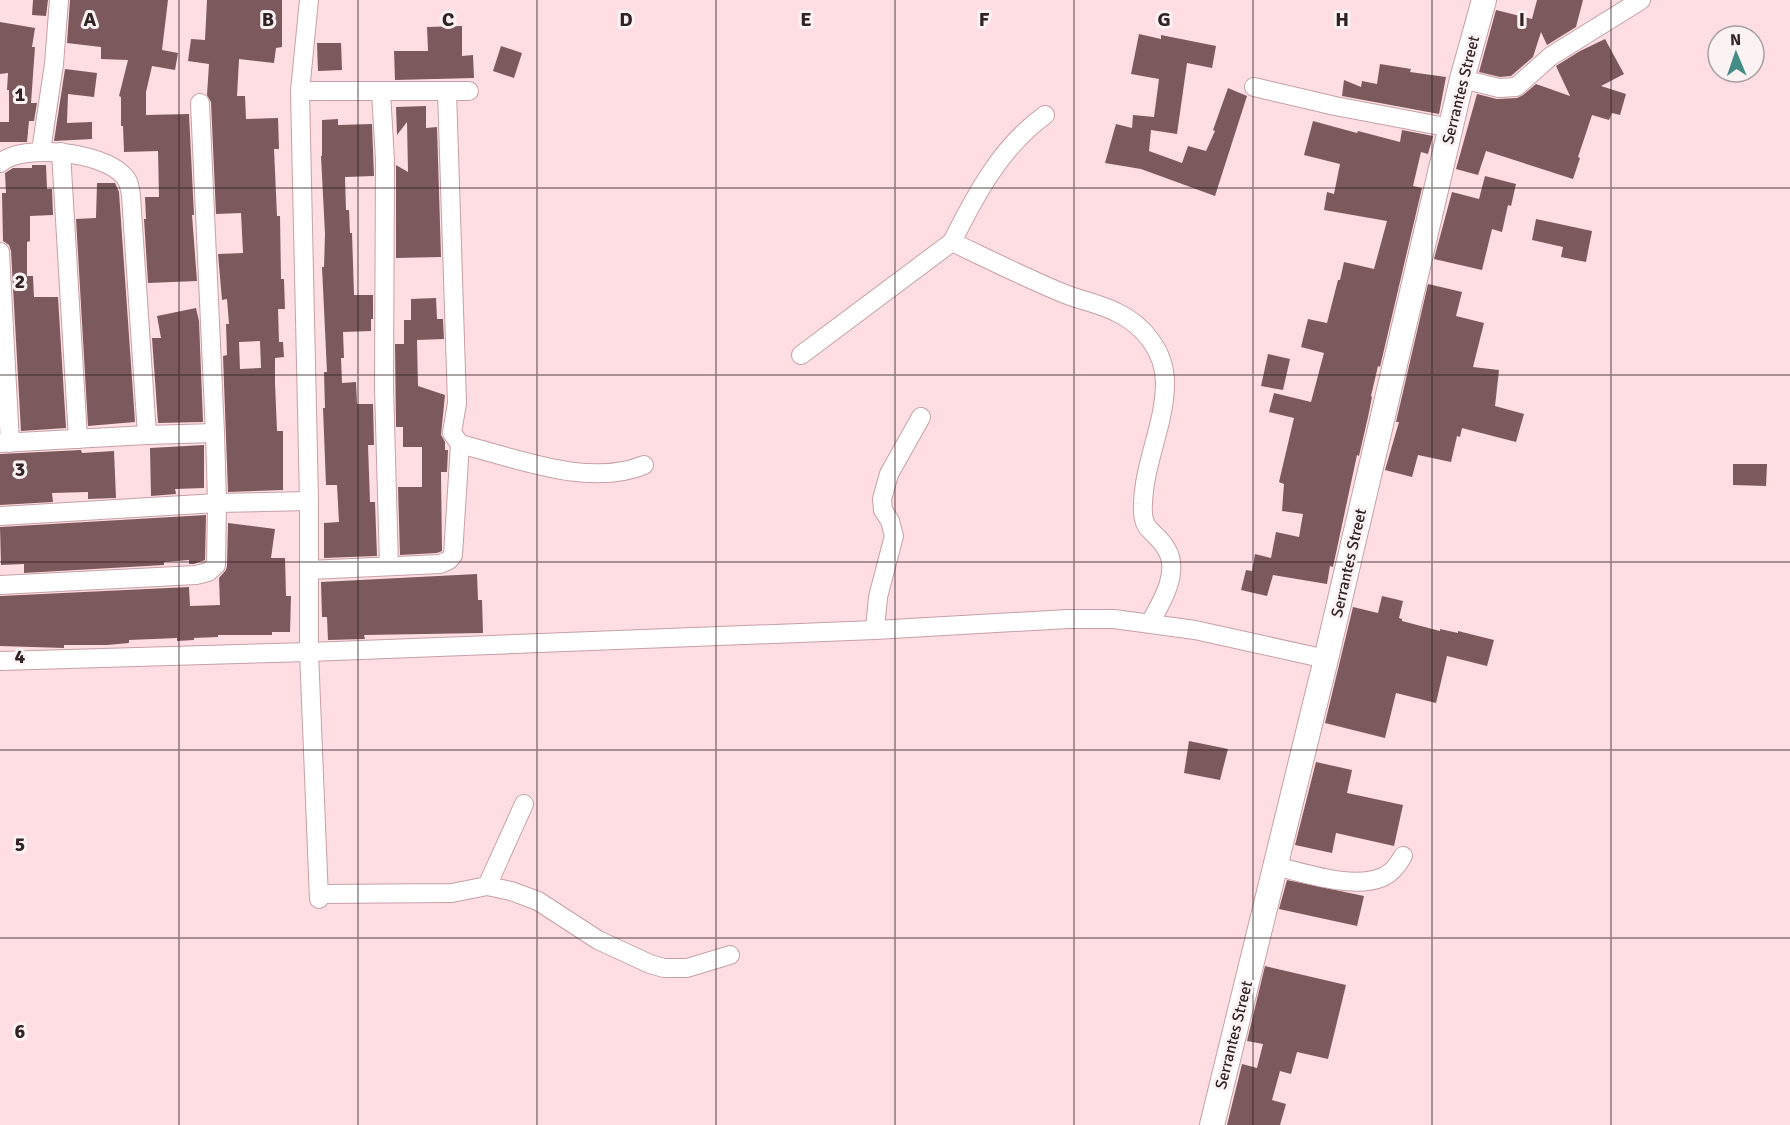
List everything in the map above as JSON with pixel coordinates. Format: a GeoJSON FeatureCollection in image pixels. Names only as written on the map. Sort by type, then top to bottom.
{"type":"FeatureCollection","features":[{"type":"Feature","properties":{"kind":"main road","name":"Serrantes Street"},"geometry":{"type":"LineString","coordinates":[[1212,1125],[1326,659],[1462,79],[1484,0]]}},
{"type":"Feature","properties":{"kind":"street"},"geometry":{"type":"LineString","coordinates":[[41,151],[54,64],[59,0]]}},
{"type":"Feature","properties":{"kind":"street"},"geometry":{"type":"LineString","coordinates":[[309,0],[300,91],[309,501],[309,652],[319,897],[452,893],[487,886],[528,896],[559,913],[598,940],[657,966],[687,968],[730,955]]}},
{"type":"Feature","properties":{"kind":"street"},"geometry":{"type":"LineString","coordinates":[[1462,79],[1499,88],[1516,87],[1551,56],[1641,0]]}},
{"type":"Feature","properties":{"kind":"street"},"geometry":{"type":"LineString","coordinates":[[1254,87],[1345,108],[1451,128]]}},
{"type":"Feature","properties":{"kind":"street"},"geometry":{"type":"LineString","coordinates":[[300,91],[469,91]]}},
{"type":"Feature","properties":{"kind":"street"},"geometry":{"type":"LineString","coordinates":[[447,91],[457,404],[453,436],[460,444],[572,472],[622,472],[644,465]]}},
{"type":"Feature","properties":{"kind":"street"},"geometry":{"type":"LineString","coordinates":[[381,92],[385,160],[384,387],[388,567]]}},
{"type":"Feature","properties":{"kind":"street"},"geometry":{"type":"LineString","coordinates":[[0,585],[196,575],[208,572],[216,565],[215,433],[200,103]]}},
{"type":"Feature","properties":{"kind":"street"},"geometry":{"type":"LineString","coordinates":[[801,355],[952,242],[971,204],[1001,158],[1029,127],[1045,115]]}},
{"type":"Feature","properties":{"kind":"street"},"geometry":{"type":"LineString","coordinates":[[0,163],[11,156],[41,151],[61,152],[100,162],[117,169],[125,177],[129,185],[147,435]]}},
{"type":"Feature","properties":{"kind":"street"},"geometry":{"type":"LineString","coordinates":[[61,152],[78,439]]}},
{"type":"Feature","properties":{"kind":"street"},"geometry":{"type":"LineString","coordinates":[[952,242],[1062,293],[1117,312],[1141,329],[1162,358],[1165,386],[1163,406],[1144,488],[1143,513],[1146,526],[1167,550],[1170,557],[1170,576],[1166,593],[1150,623]]}},
{"type":"Feature","properties":{"kind":"street"},"geometry":{"type":"LineString","coordinates":[[0,252],[5,443],[215,433]]}},
{"type":"Feature","properties":{"kind":"street"},"geometry":{"type":"LineString","coordinates":[[875,630],[878,597],[894,536],[890,521],[883,510],[882,499],[889,474],[921,417]]}},
{"type":"Feature","properties":{"kind":"street"},"geometry":{"type":"LineString","coordinates":[[309,570],[440,564],[449,560],[453,555],[460,444]]}},
{"type":"Feature","properties":{"kind":"street"},"geometry":{"type":"LineString","coordinates":[[0,516],[217,503],[309,501]]}},
{"type":"Feature","properties":{"kind":"street"},"geometry":{"type":"LineString","coordinates":[[0,661],[309,652],[875,630],[1068,619],[1114,619],[1150,623],[1195,630],[1326,659]]}},
{"type":"Feature","properties":{"kind":"street"},"geometry":{"type":"LineString","coordinates":[[487,886],[524,804]]}},
{"type":"Feature","properties":{"kind":"street"},"geometry":{"type":"LineString","coordinates":[[1275,866],[1346,881],[1365,880],[1381,878],[1389,874],[1403,856]]}},
{"type":"Feature","properties":{"kind":"building"},"geometry":{"type":"Polygon","coordinates":[[[33,0],[48,0],[46,16],[32,15],[33,0]]]}},
{"type":"Feature","properties":{"kind":"building"},"geometry":{"type":"Polygon","coordinates":[[[70,0],[168,0],[162,50],[178,53],[175,70],[152,66],[146,92],[146,115],[189,114],[194,215],[192,215],[197,281],[148,283],[145,197],[159,197],[158,151],[124,152],[121,97],[119,96],[128,60],[101,59],[101,47],[67,43],[70,0]]]}},
{"type":"Feature","properties":{"kind":"building"},"geometry":{"type":"Polygon","coordinates":[[[207,0],[282,0],[282,47],[276,48],[274,63],[239,59],[237,96],[245,96],[246,119],[278,118],[279,149],[274,149],[277,216],[280,216],[281,279],[284,279],[285,309],[278,309],[279,342],[283,342],[284,357],[275,358],[275,383],[277,431],[283,431],[283,490],[228,492],[223,356],[227,355],[226,324],[229,324],[227,299],[222,300],[218,254],[243,253],[241,213],[216,214],[211,102],[207,95],[209,64],[188,61],[191,39],[205,40],[207,0]],[[260,341],[239,342],[240,369],[261,368],[260,341]]]}},
{"type":"Feature","properties":{"kind":"building"},"geometry":{"type":"Polygon","coordinates":[[[1537,0],[1583,0],[1576,27],[1547,45],[1541,32],[1533,57],[1511,76],[1500,77],[1479,72],[1496,10],[1532,19],[1537,0]]]}},
{"type":"Feature","properties":{"kind":"building"},"geometry":{"type":"Polygon","coordinates":[[[0,22],[35,28],[32,47],[35,47],[31,103],[37,103],[34,121],[29,121],[27,142],[0,142],[0,122],[9,122],[9,90],[7,90],[8,73],[0,74],[0,22]]]}},
{"type":"Feature","properties":{"kind":"building"},"geometry":{"type":"Polygon","coordinates":[[[462,26],[462,56],[473,55],[474,78],[395,80],[394,51],[428,51],[427,27],[462,26]]]}},
{"type":"Feature","properties":{"kind":"building"},"geometry":{"type":"Polygon","coordinates":[[[1139,34],[1161,39],[1161,35],[1216,46],[1212,68],[1187,63],[1177,134],[1151,130],[1149,151],[1182,163],[1188,146],[1206,151],[1215,131],[1213,130],[1228,88],[1247,96],[1215,196],[1141,169],[1105,163],[1116,124],[1132,128],[1133,115],[1154,117],[1159,79],[1131,74],[1139,34]]]}},
{"type":"Feature","properties":{"kind":"building"},"geometry":{"type":"Polygon","coordinates":[[[1605,39],[1624,74],[1601,86],[1626,94],[1620,115],[1612,113],[1609,120],[1592,115],[1573,179],[1486,151],[1478,175],[1456,169],[1477,94],[1497,99],[1517,98],[1536,84],[1570,96],[1556,66],[1605,39]]]}},
{"type":"Feature","properties":{"kind":"building"},"geometry":{"type":"Polygon","coordinates":[[[317,43],[341,43],[342,70],[318,71],[317,43]]]}},
{"type":"Feature","properties":{"kind":"building"},"geometry":{"type":"Polygon","coordinates":[[[501,46],[522,53],[514,78],[493,71],[501,46]]]}},
{"type":"Feature","properties":{"kind":"building"},"geometry":{"type":"Polygon","coordinates":[[[1380,64],[1411,69],[1410,72],[1446,77],[1439,114],[1342,96],[1344,80],[1361,87],[1362,81],[1377,84],[1380,64]]]}},
{"type":"Feature","properties":{"kind":"building"},"geometry":{"type":"Polygon","coordinates":[[[65,69],[97,73],[94,97],[68,94],[67,123],[92,122],[92,139],[54,141],[65,69]]]}},
{"type":"Feature","properties":{"kind":"building"},"geometry":{"type":"Polygon","coordinates":[[[426,106],[426,128],[437,127],[441,257],[396,258],[396,165],[408,172],[407,122],[397,135],[396,107],[426,106]]]}},
{"type":"Feature","properties":{"kind":"building"},"geometry":{"type":"Polygon","coordinates":[[[338,119],[338,125],[372,124],[374,176],[345,177],[346,210],[349,210],[350,233],[352,233],[354,295],[373,295],[373,319],[371,319],[371,331],[343,332],[344,358],[341,358],[342,383],[356,382],[357,404],[373,404],[374,445],[368,445],[370,502],[375,502],[377,556],[324,558],[324,523],[339,522],[337,485],[326,485],[323,408],[325,408],[324,372],[327,372],[322,267],[324,267],[325,234],[321,156],[322,120],[338,119]]]}},
{"type":"Feature","properties":{"kind":"building"},"geometry":{"type":"Polygon","coordinates":[[[1313,121],[1400,142],[1402,130],[1433,136],[1428,154],[1421,152],[1413,186],[1422,188],[1380,367],[1378,366],[1359,456],[1357,455],[1333,567],[1330,566],[1327,584],[1273,575],[1267,596],[1241,590],[1246,570],[1252,571],[1255,554],[1271,558],[1276,532],[1299,537],[1303,514],[1282,511],[1284,484],[1279,482],[1294,418],[1269,412],[1274,393],[1311,402],[1324,353],[1301,347],[1308,319],[1327,323],[1344,262],[1374,269],[1387,221],[1324,210],[1327,192],[1334,194],[1340,164],[1304,155],[1313,121]]]}},
{"type":"Feature","properties":{"kind":"building"},"geometry":{"type":"Polygon","coordinates":[[[32,165],[46,165],[47,189],[52,189],[53,215],[30,216],[27,276],[33,276],[34,297],[58,297],[66,428],[21,431],[11,251],[9,245],[3,241],[2,193],[6,193],[5,173],[13,168],[32,168],[32,165]]]}},
{"type":"Feature","properties":{"kind":"building"},"geometry":{"type":"Polygon","coordinates":[[[1485,176],[1516,184],[1502,232],[1492,229],[1482,270],[1434,259],[1452,192],[1479,199],[1485,176]]]}},
{"type":"Feature","properties":{"kind":"building"},"geometry":{"type":"Polygon","coordinates":[[[97,183],[115,183],[119,192],[135,422],[88,426],[76,219],[96,218],[97,183]]]}},
{"type":"Feature","properties":{"kind":"building"},"geometry":{"type":"Polygon","coordinates":[[[1536,219],[1592,231],[1586,262],[1561,257],[1563,247],[1532,240],[1536,219]]]}},
{"type":"Feature","properties":{"kind":"building"},"geometry":{"type":"Polygon","coordinates":[[[1428,284],[1462,292],[1456,316],[1484,323],[1473,367],[1499,370],[1495,406],[1524,414],[1516,442],[1462,428],[1460,437],[1457,436],[1451,462],[1418,455],[1412,477],[1385,470],[1399,422],[1396,422],[1428,284]]]}},
{"type":"Feature","properties":{"kind":"building"},"geometry":{"type":"Polygon","coordinates":[[[436,298],[437,319],[443,319],[444,339],[417,340],[418,386],[445,395],[441,435],[445,442],[445,450],[448,450],[447,472],[441,472],[442,551],[400,555],[398,487],[422,487],[422,447],[403,447],[403,427],[396,427],[395,344],[404,344],[404,320],[411,320],[411,299],[436,298]]]}},
{"type":"Feature","properties":{"kind":"building"},"geometry":{"type":"Polygon","coordinates":[[[196,308],[199,321],[203,422],[158,423],[152,338],[161,338],[157,316],[196,308]]]}},
{"type":"Feature","properties":{"kind":"building"},"geometry":{"type":"Polygon","coordinates":[[[1268,354],[1290,359],[1283,390],[1261,386],[1268,354]]]}},
{"type":"Feature","properties":{"kind":"building"},"geometry":{"type":"Polygon","coordinates":[[[204,445],[204,488],[175,489],[176,494],[151,496],[150,448],[204,445]]]}},
{"type":"Feature","properties":{"kind":"building"},"geometry":{"type":"Polygon","coordinates":[[[81,450],[82,453],[114,451],[116,498],[88,499],[88,492],[52,493],[53,502],[0,505],[0,454],[81,450]]]}},
{"type":"Feature","properties":{"kind":"building"},"geometry":{"type":"Polygon","coordinates":[[[1733,464],[1767,464],[1766,486],[1733,485],[1733,464]]]}},
{"type":"Feature","properties":{"kind":"building"},"geometry":{"type":"Polygon","coordinates":[[[206,515],[205,560],[194,564],[189,564],[189,560],[164,562],[164,565],[24,573],[24,564],[1,565],[0,527],[206,515]]]}},
{"type":"Feature","properties":{"kind":"building"},"geometry":{"type":"Polygon","coordinates":[[[228,523],[275,529],[271,558],[285,558],[286,596],[291,596],[290,632],[272,632],[272,635],[218,635],[218,637],[177,641],[177,638],[129,640],[129,643],[107,645],[64,645],[64,648],[0,646],[0,596],[189,587],[190,606],[220,605],[219,578],[227,566],[228,523]]]}},
{"type":"Feature","properties":{"kind":"building"},"geometry":{"type":"Polygon","coordinates":[[[477,574],[478,600],[482,600],[483,633],[364,635],[365,639],[328,640],[327,617],[322,617],[321,582],[477,574]]]}},
{"type":"Feature","properties":{"kind":"building"},"geometry":{"type":"Polygon","coordinates":[[[1382,596],[1403,601],[1399,618],[1402,621],[1440,631],[1440,629],[1458,633],[1458,631],[1494,640],[1487,666],[1447,656],[1436,703],[1396,693],[1385,738],[1325,723],[1353,607],[1378,613],[1382,596]]]}},
{"type":"Feature","properties":{"kind":"building"},"geometry":{"type":"Polygon","coordinates":[[[1189,741],[1228,749],[1220,780],[1184,773],[1189,741]]]}},
{"type":"Feature","properties":{"kind":"building"},"geometry":{"type":"Polygon","coordinates":[[[1316,762],[1352,770],[1347,793],[1403,805],[1394,846],[1336,833],[1332,853],[1295,845],[1316,762]]]}},
{"type":"Feature","properties":{"kind":"building"},"geometry":{"type":"Polygon","coordinates":[[[1287,880],[1364,896],[1357,926],[1279,909],[1287,880]]]}},
{"type":"Feature","properties":{"kind":"building"},"geometry":{"type":"Polygon","coordinates":[[[1265,966],[1346,985],[1328,1059],[1297,1052],[1291,1074],[1280,1071],[1272,1100],[1286,1104],[1280,1125],[1227,1125],[1242,1064],[1257,1068],[1263,1044],[1247,1041],[1265,966]]]}}]}
